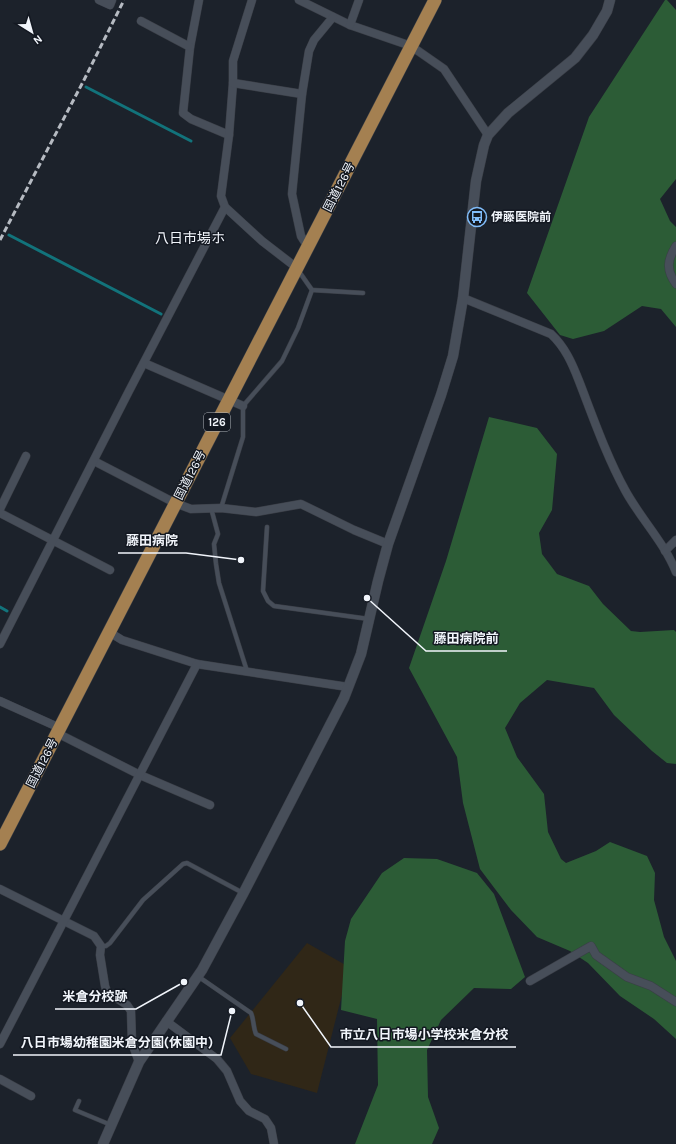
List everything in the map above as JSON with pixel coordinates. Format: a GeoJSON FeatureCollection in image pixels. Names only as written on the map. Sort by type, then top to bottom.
{"type":"FeatureCollection","features":[{"type":"Feature","properties":{"kind":"highway","name":"国道126号"},"geometry":{"type":"LineString","coordinates":[[0,844],[435,0]]}},
{"type":"Feature","properties":{"kind":"street"},"geometry":{"type":"LineString","coordinates":[[99,0],[110,5],[112,0]]}},
{"type":"Feature","properties":{"kind":"street"},"geometry":{"type":"LineString","coordinates":[[199,0],[190,47],[183,113],[191,119],[229,135]]}},
{"type":"Feature","properties":{"kind":"street"},"geometry":{"type":"LineString","coordinates":[[252,0],[233,61],[229,135],[221,196],[225,207],[262,241],[297,268]]}},
{"type":"Feature","properties":{"kind":"street"},"geometry":{"type":"LineString","coordinates":[[299,0],[350,25],[411,46],[444,69],[488,135]]}},
{"type":"Feature","properties":{"kind":"street"},"geometry":{"type":"LineString","coordinates":[[350,25],[359,0]]}},
{"type":"Feature","properties":{"kind":"street"},"geometry":{"type":"LineString","coordinates":[[103,1144],[139,1062],[198,976],[243,894],[348,687],[361,654],[388,544],[443,389],[453,356],[462,298],[476,181],[484,145],[488,135],[508,113],[575,58],[593,35],[607,11],[610,0]]}},
{"type":"Feature","properties":{"kind":"street"},"geometry":{"type":"LineString","coordinates":[[308,247],[301,236],[292,194],[302,94],[309,51],[314,40],[333,17]]}},
{"type":"Feature","properties":{"kind":"street"},"geometry":{"type":"LineString","coordinates":[[141,21],[190,47]]}},
{"type":"Feature","properties":{"kind":"street"},"geometry":{"type":"LineString","coordinates":[[233,82],[302,94]]}},
{"type":"Feature","properties":{"kind":"street"},"geometry":{"type":"LineString","coordinates":[[0,644],[52,540],[225,207]]}},
{"type":"Feature","properties":{"kind":"street"},"geometry":{"type":"LineString","coordinates":[[676,246],[669,258],[668,269],[676,284]]}},
{"type":"Feature","properties":{"kind":"street"},"geometry":{"type":"LineString","coordinates":[[462,298],[551,334],[559,342],[571,360],[612,465],[625,492],[665,551],[674,560],[676,572]]}},
{"type":"Feature","properties":{"kind":"street"},"geometry":{"type":"LineString","coordinates":[[144,363],[243,406]]}},
{"type":"Feature","properties":{"kind":"street"},"geometry":{"type":"LineString","coordinates":[[0,509],[26,456]]}},
{"type":"Feature","properties":{"kind":"street"},"geometry":{"type":"LineString","coordinates":[[94,461],[175,503],[190,508],[221,508],[256,512],[301,504],[354,530],[388,544]]}},
{"type":"Feature","properties":{"kind":"street"},"geometry":{"type":"LineString","coordinates":[[0,513],[110,570]]}},
{"type":"Feature","properties":{"kind":"street"},"geometry":{"type":"LineString","coordinates":[[665,551],[676,540]]}},
{"type":"Feature","properties":{"kind":"street"},"geometry":{"type":"LineString","coordinates":[[109,632],[122,640],[197,664],[348,687]]}},
{"type":"Feature","properties":{"kind":"street"},"geometry":{"type":"LineString","coordinates":[[0,1044],[197,664]]}},
{"type":"Feature","properties":{"kind":"street"},"geometry":{"type":"LineString","coordinates":[[0,701],[58,730],[140,775],[210,805]]}},
{"type":"Feature","properties":{"kind":"street"},"geometry":{"type":"LineString","coordinates":[[0,889],[94,936],[101,946],[100,955],[107,992],[127,1005],[131,1011],[132,1043],[139,1062]]}},
{"type":"Feature","properties":{"kind":"street"},"geometry":{"type":"LineString","coordinates":[[530,981],[591,946],[596,955],[627,977],[651,986],[676,1002]]}},
{"type":"Feature","properties":{"kind":"street"},"geometry":{"type":"LineString","coordinates":[[166,1021],[217,1059],[227,1071],[240,1101],[249,1111],[265,1118],[271,1128],[274,1144]]}},
{"type":"Feature","properties":{"kind":"street"},"geometry":{"type":"LineString","coordinates":[[0,1079],[30,1096]]}},
{"type":"Feature","properties":{"kind":"lane"},"geometry":{"type":"LineString","coordinates":[[297,268],[312,290]]}},
{"type":"Feature","properties":{"kind":"lane"},"geometry":{"type":"LineString","coordinates":[[312,290],[363,294]]}},
{"type":"Feature","properties":{"kind":"lane"},"geometry":{"type":"LineString","coordinates":[[221,508],[243,437],[243,406],[282,361],[298,328],[312,290]]}},
{"type":"Feature","properties":{"kind":"lane"},"geometry":{"type":"LineString","coordinates":[[210,508],[218,534],[214,544],[219,583],[247,672]]}},
{"type":"Feature","properties":{"kind":"lane"},"geometry":{"type":"LineString","coordinates":[[267,527],[263,591],[268,601],[274,606],[369,619]]}},
{"type":"Feature","properties":{"kind":"lane"},"geometry":{"type":"LineString","coordinates":[[101,946],[106,946],[110,943],[143,900],[183,864],[187,863],[243,894]]}},
{"type":"Feature","properties":{"kind":"lane"},"geometry":{"type":"LineString","coordinates":[[198,976],[251,1013],[253,1018],[253,1028],[256,1034],[286,1049]]}},
{"type":"Feature","properties":{"kind":"lane"},"geometry":{"type":"LineString","coordinates":[[79,1101],[75,1110],[111,1125]]}},
{"type":"Feature","properties":{"kind":"shaded area"},"geometry":{"type":"Polygon","coordinates":[[[307,943],[349,967],[317,1093],[251,1074],[230,1038],[307,943]]]}},
{"type":"Feature","properties":{"kind":"green space"},"geometry":{"type":"Polygon","coordinates":[[[665,0],[667,0],[676,10],[676,179],[660,199],[670,221],[676,227],[676,327],[661,309],[642,306],[604,331],[573,339],[560,335],[527,293],[589,117],[665,0]]]}},
{"type":"Feature","properties":{"kind":"green space"},"geometry":{"type":"Polygon","coordinates":[[[489,417],[537,428],[557,454],[552,510],[539,533],[542,554],[557,574],[589,586],[603,604],[631,631],[640,632],[674,630],[676,632],[676,764],[667,763],[652,751],[614,715],[594,688],[547,680],[520,703],[505,728],[517,757],[544,794],[548,832],[561,859],[566,863],[596,851],[610,842],[647,856],[655,873],[654,900],[664,937],[676,961],[676,1039],[654,1019],[620,996],[588,963],[570,951],[537,937],[511,910],[480,869],[463,803],[457,757],[409,668],[446,561],[489,417]]]}},
{"type":"Feature","properties":{"kind":"green space"},"geometry":{"type":"Polygon","coordinates":[[[404,858],[437,859],[477,873],[494,894],[525,977],[511,989],[474,988],[441,1020],[427,1050],[428,1097],[439,1128],[432,1144],[355,1144],[378,1085],[377,1019],[341,1010],[345,941],[351,919],[382,873],[404,858]]]}},
{"type":"Feature","properties":{"kind":"waterway"},"geometry":{"type":"LineString","coordinates":[[86,87],[191,141]]}},
{"type":"Feature","properties":{"kind":"waterway"},"geometry":{"type":"LineString","coordinates":[[9,235],[161,314]]}},
{"type":"Feature","properties":{"kind":"waterway"},"geometry":{"type":"LineString","coordinates":[[0,607],[7,611]]}},
{"type":"Feature","properties":{"kind":"railway"},"geometry":{"type":"LineString","coordinates":[[0,240],[124,0]]}},
{"type":"Feature","properties":{"kind":"place","name":"伊藤医院前"},"geometry":{"type":"Point","coordinates":[477,217]}},
{"type":"Feature","properties":{"kind":"place","name":"藤田病院"},"geometry":{"type":"Point","coordinates":[241,560]}},
{"type":"Feature","properties":{"kind":"place","name":"藤田病院前"},"geometry":{"type":"Point","coordinates":[367,598]}},
{"type":"Feature","properties":{"kind":"place","name":"米倉分校跡"},"geometry":{"type":"Point","coordinates":[184,982]}},
{"type":"Feature","properties":{"kind":"place","name":"市立八日市場小学校米倉分校"},"geometry":{"type":"Point","coordinates":[300,1003]}},
{"type":"Feature","properties":{"kind":"place","name":"八日市場幼稚園米倉分園(休園中)"},"geometry":{"type":"Point","coordinates":[232,1011]}},
{"type":"Feature","properties":{"kind":"district","name":"八日市場ホ"},"geometry":{"type":"Point","coordinates":[190,238]}}]}
